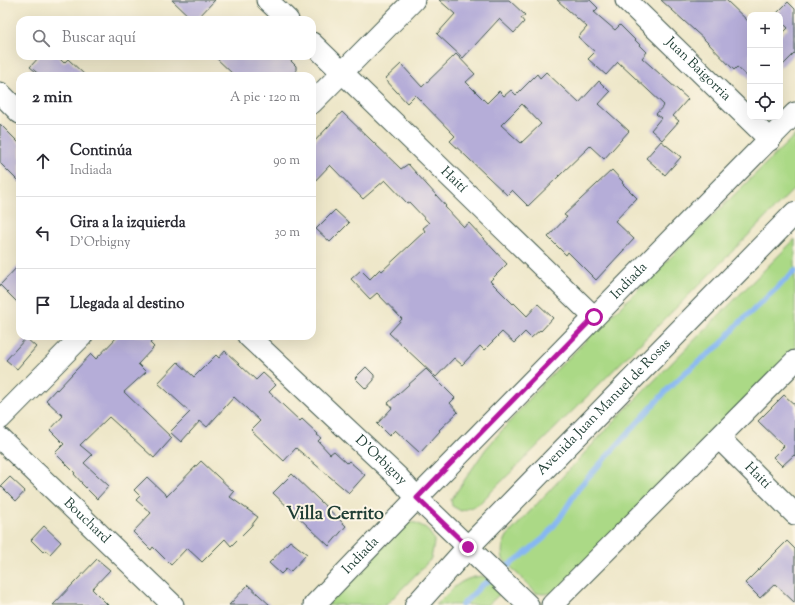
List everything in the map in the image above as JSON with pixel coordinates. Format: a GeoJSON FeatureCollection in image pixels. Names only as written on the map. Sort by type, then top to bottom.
{"type":"FeatureCollection","features":[{"type":"Feature","properties":{"kind":"main road","name":"Avenida Juan Manuel de Rosas"},"geometry":{"type":"LineString","coordinates":[[416,605],[468,547],[795,213]]}},
{"type":"Feature","properties":{"kind":"street"},"geometry":{"type":"LineString","coordinates":[[267,0],[284,16]]}},
{"type":"Feature","properties":{"kind":"street"},"geometry":{"type":"LineString","coordinates":[[316,99],[414,0]]}},
{"type":"Feature","properties":{"kind":"street","name":"Juan Baigorria"},"geometry":{"type":"LineString","coordinates":[[626,0],[770,140]]}},
{"type":"Feature","properties":{"kind":"street","name":"Haití"},"geometry":{"type":"LineString","coordinates":[[316,47],[594,317]]}},
{"type":"Feature","properties":{"kind":"street"},"geometry":{"type":"LineString","coordinates":[[0,93],[16,109]]}},
{"type":"Feature","properties":{"kind":"street","name":"Indiada"},"geometry":{"type":"LineString","coordinates":[[314,605],[795,113]]}},
{"type":"Feature","properties":{"kind":"street"},"geometry":{"type":"LineString","coordinates":[[0,419],[78,340]]}},
{"type":"Feature","properties":{"kind":"street","name":"D'Orbigny"},"geometry":{"type":"LineString","coordinates":[[252,340],[399,478],[417,498],[468,547],[516,601]]}},
{"type":"Feature","properties":{"kind":"street"},"geometry":{"type":"LineString","coordinates":[[552,605],[795,361]]}},
{"type":"Feature","properties":{"kind":"street","name":"Bouchard"},"geometry":{"type":"LineString","coordinates":[[0,438],[173,605]]}},
{"type":"Feature","properties":{"kind":"street","name":"Haití"},"geometry":{"type":"LineString","coordinates":[[719,438],[795,514]]}},
{"type":"Feature","properties":{"kind":"green space"},"geometry":{"type":"Polygon","coordinates":[[[795,135],[795,188],[478,505],[461,511],[452,506],[451,500],[485,450],[545,381],[795,135]]]}},
{"type":"Feature","properties":{"kind":"green space"},"geometry":{"type":"Polygon","coordinates":[[[795,239],[795,348],[554,593],[536,593],[503,559],[502,552],[507,536],[621,414],[795,239]]]}},
{"type":"Feature","properties":{"kind":"green space"},"geometry":{"type":"Polygon","coordinates":[[[408,522],[416,523],[426,528],[434,539],[431,559],[386,605],[326,605],[408,522]]]}},
{"type":"Feature","properties":{"kind":"green space"},"geometry":{"type":"Polygon","coordinates":[[[481,576],[492,579],[503,591],[488,605],[436,605],[461,582],[473,577],[481,576]]]}},
{"type":"Feature","properties":{"kind":"building"},"geometry":{"type":"Polygon","coordinates":[[[172,0],[215,0],[200,16],[189,16],[172,0]]]}},
{"type":"Feature","properties":{"kind":"building"},"geometry":{"type":"Polygon","coordinates":[[[439,0],[509,0],[525,15],[521,18],[524,22],[514,33],[499,19],[463,58],[437,34],[455,14],[439,0]]]}},
{"type":"Feature","properties":{"kind":"building"},"geometry":{"type":"Polygon","coordinates":[[[557,0],[590,0],[598,8],[594,12],[615,30],[620,25],[647,52],[642,58],[688,99],[673,116],[679,121],[662,140],[651,130],[661,118],[656,114],[664,105],[618,62],[606,75],[588,59],[595,52],[578,37],[587,27],[557,0]]]}},
{"type":"Feature","properties":{"kind":"building"},"geometry":{"type":"Polygon","coordinates":[[[661,0],[726,0],[747,20],[747,76],[737,67],[734,70],[706,41],[661,0]]]}},
{"type":"Feature","properties":{"kind":"building"},"geometry":{"type":"Polygon","coordinates":[[[788,2],[795,9],[795,53],[783,65],[783,33],[788,28],[783,23],[783,12],[778,12],[788,2]]]}},
{"type":"Feature","properties":{"kind":"building"},"geometry":{"type":"Polygon","coordinates":[[[456,54],[475,74],[466,82],[487,103],[499,91],[504,96],[511,90],[516,95],[537,74],[540,78],[546,72],[579,103],[599,81],[610,92],[599,104],[629,131],[604,159],[590,146],[528,206],[512,190],[507,195],[450,141],[455,136],[415,95],[407,103],[385,79],[401,64],[422,87],[456,54]],[[522,104],[501,125],[521,143],[541,124],[522,104]]]}},
{"type":"Feature","properties":{"kind":"building"},"geometry":{"type":"Polygon","coordinates":[[[36,60],[61,60],[64,63],[69,60],[82,72],[36,72],[30,67],[36,60]]]}},
{"type":"Feature","properties":{"kind":"building"},"geometry":{"type":"Polygon","coordinates":[[[218,60],[290,60],[296,66],[296,72],[231,72],[218,60]]]}},
{"type":"Feature","properties":{"kind":"building"},"geometry":{"type":"Polygon","coordinates":[[[342,112],[401,169],[408,164],[464,227],[469,223],[507,264],[490,281],[513,304],[514,303],[527,316],[538,304],[553,318],[541,331],[540,330],[531,338],[525,332],[514,343],[502,332],[484,350],[480,346],[462,365],[454,358],[436,377],[389,333],[402,319],[377,293],[370,299],[351,279],[361,270],[370,279],[380,269],[382,271],[425,231],[423,228],[429,223],[385,180],[363,199],[330,165],[316,180],[316,140],[342,112]]]}},
{"type":"Feature","properties":{"kind":"building"},"geometry":{"type":"Polygon","coordinates":[[[0,124],[16,140],[16,179],[0,163],[0,124]]]}},
{"type":"Feature","properties":{"kind":"building"},"geometry":{"type":"Polygon","coordinates":[[[661,141],[681,157],[665,175],[646,158],[661,141]]]}},
{"type":"Feature","properties":{"kind":"building"},"geometry":{"type":"Polygon","coordinates":[[[612,170],[637,198],[615,221],[634,239],[596,280],[568,252],[566,255],[548,237],[567,217],[564,215],[612,170]]]}},
{"type":"Feature","properties":{"kind":"building"},"geometry":{"type":"Polygon","coordinates":[[[335,210],[349,223],[330,242],[316,229],[335,210]]]}},
{"type":"Feature","properties":{"kind":"building"},"geometry":{"type":"Polygon","coordinates":[[[16,268],[16,301],[0,285],[16,268]]]}},
{"type":"Feature","properties":{"kind":"building"},"geometry":{"type":"Polygon","coordinates":[[[24,340],[28,340],[36,347],[17,369],[6,360],[24,340]]]}},
{"type":"Feature","properties":{"kind":"building"},"geometry":{"type":"Polygon","coordinates":[[[114,340],[153,340],[150,343],[154,347],[138,364],[146,372],[124,392],[172,438],[154,458],[109,417],[80,445],[92,455],[84,463],[109,486],[97,499],[81,483],[74,474],[75,473],[55,453],[64,444],[50,430],[63,416],[46,400],[91,354],[96,359],[114,340]]]}},
{"type":"Feature","properties":{"kind":"building"},"geometry":{"type":"Polygon","coordinates":[[[225,351],[256,380],[263,373],[276,385],[269,392],[300,421],[302,419],[318,434],[317,435],[321,438],[318,441],[330,454],[334,451],[347,463],[349,461],[365,475],[349,493],[296,448],[284,461],[251,430],[260,421],[234,397],[207,427],[200,421],[181,442],[170,432],[190,412],[158,383],[178,362],[194,377],[216,355],[219,358],[225,351]]]}},
{"type":"Feature","properties":{"kind":"building"},"geometry":{"type":"Polygon","coordinates":[[[366,367],[374,375],[374,380],[366,389],[355,378],[366,367]]]}},
{"type":"Feature","properties":{"kind":"building"},"geometry":{"type":"Polygon","coordinates":[[[426,369],[455,398],[450,403],[458,412],[439,430],[440,431],[420,453],[395,430],[389,436],[377,424],[392,408],[388,403],[426,369]]]}},
{"type":"Feature","properties":{"kind":"building"},"geometry":{"type":"Polygon","coordinates":[[[784,395],[795,405],[795,456],[794,455],[782,466],[773,457],[784,446],[758,421],[784,395]]]}},
{"type":"Feature","properties":{"kind":"building"},"geometry":{"type":"Polygon","coordinates":[[[201,461],[234,492],[230,497],[258,517],[231,546],[225,539],[202,562],[187,548],[171,565],[153,547],[151,550],[133,532],[151,513],[136,500],[140,496],[134,490],[147,477],[167,496],[201,461]]]}},
{"type":"Feature","properties":{"kind":"building"},"geometry":{"type":"Polygon","coordinates":[[[292,474],[346,526],[329,546],[273,493],[292,474]]]}},
{"type":"Feature","properties":{"kind":"building"},"geometry":{"type":"Polygon","coordinates":[[[10,477],[25,491],[16,501],[1,486],[10,477]]]}},
{"type":"Feature","properties":{"kind":"building"},"geometry":{"type":"Polygon","coordinates":[[[44,526],[61,542],[50,554],[45,550],[43,552],[31,540],[44,526]]]}},
{"type":"Feature","properties":{"kind":"building"},"geometry":{"type":"Polygon","coordinates":[[[290,541],[307,554],[290,572],[286,569],[281,574],[269,563],[290,541]]]}},
{"type":"Feature","properties":{"kind":"building"},"geometry":{"type":"Polygon","coordinates":[[[787,541],[795,549],[795,603],[775,584],[760,598],[745,583],[787,541]]]}},
{"type":"Feature","properties":{"kind":"building"},"geometry":{"type":"Polygon","coordinates":[[[97,559],[110,570],[92,589],[108,605],[53,605],[97,559]]]}},
{"type":"Feature","properties":{"kind":"building"},"geometry":{"type":"Polygon","coordinates":[[[248,585],[270,605],[229,605],[248,585]]]}},
{"type":"Feature","properties":{"kind":"waterway"},"geometry":{"type":"LineString","coordinates":[[502,570],[544,538],[560,518],[580,486],[668,389],[687,371],[721,344],[737,325],[795,271]]}},
{"type":"Feature","properties":{"kind":"waterway"},"geometry":{"type":"LineString","coordinates":[[462,605],[482,585],[492,579]]}},
{"type":"Feature","properties":{"kind":"district","name":"Villa Cerrito"},"geometry":{"type":"Point","coordinates":[335,515]}},
{"type":"Feature","properties":{"kind":"route"},"geometry":{"type":"LineString","coordinates":[[468,547],[417,498],[594,317]]}}]}
